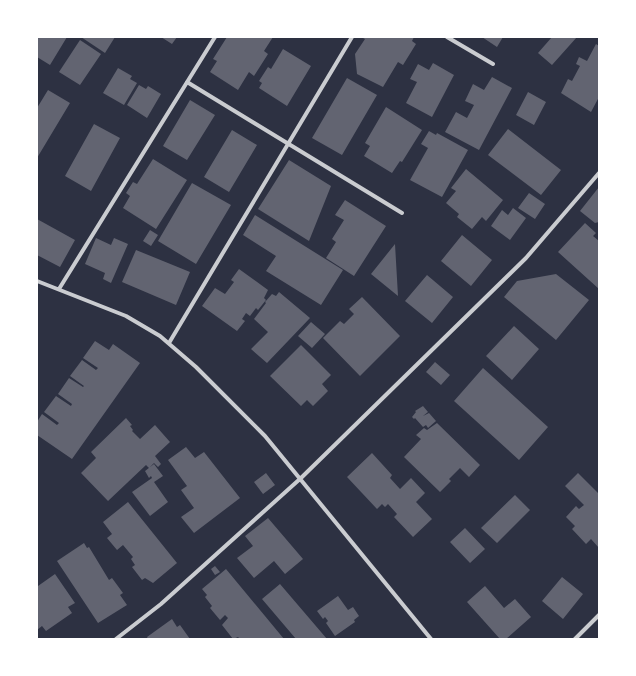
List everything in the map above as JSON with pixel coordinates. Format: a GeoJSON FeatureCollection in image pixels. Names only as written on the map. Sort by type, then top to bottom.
{"type":"FeatureCollection","features":[{"type":"Feature","properties":{"kind":"street"},"geometry":{"type":"LineString","coordinates":[[59,289],[215,37]]}},
{"type":"Feature","properties":{"kind":"street"},"geometry":{"type":"LineString","coordinates":[[169,343],[352,37]]}},
{"type":"Feature","properties":{"kind":"street"},"geometry":{"type":"LineString","coordinates":[[447,37],[493,64]]}},
{"type":"Feature","properties":{"kind":"street"},"geometry":{"type":"LineString","coordinates":[[187,82],[402,213]]}},
{"type":"Feature","properties":{"kind":"street"},"geometry":{"type":"LineString","coordinates":[[116,639],[162,604],[301,478],[526,258],[599,173]]}},
{"type":"Feature","properties":{"kind":"street"},"geometry":{"type":"LineString","coordinates":[[37,281],[126,316],[160,336],[196,367],[265,436],[301,478],[431,639]]}},
{"type":"Feature","properties":{"kind":"street"},"geometry":{"type":"LineString","coordinates":[[575,639],[599,615]]}},
{"type":"Feature","properties":{"kind":"building"},"geometry":{"type":"Polygon","coordinates":[[[37,37],[67,37],[50,65],[37,57],[37,37]]]}},
{"type":"Feature","properties":{"kind":"building"},"geometry":{"type":"Polygon","coordinates":[[[81,37],[115,37],[105,53],[81,37]]]}},
{"type":"Feature","properties":{"kind":"building"},"geometry":{"type":"Polygon","coordinates":[[[161,37],[177,37],[172,44],[161,37]]]}},
{"type":"Feature","properties":{"kind":"building"},"geometry":{"type":"Polygon","coordinates":[[[227,37],[273,37],[264,51],[268,54],[254,76],[249,72],[238,90],[210,72],[217,61],[213,59],[227,37]]]}},
{"type":"Feature","properties":{"kind":"building"},"geometry":{"type":"Polygon","coordinates":[[[361,37],[414,37],[412,41],[416,44],[403,65],[398,62],[383,87],[357,74],[355,54],[365,39],[361,37]]]}},
{"type":"Feature","properties":{"kind":"building"},"geometry":{"type":"Polygon","coordinates":[[[482,37],[503,37],[497,47],[482,37]]]}},
{"type":"Feature","properties":{"kind":"building"},"geometry":{"type":"Polygon","coordinates":[[[552,37],[577,37],[552,65],[538,53],[552,37]]]}},
{"type":"Feature","properties":{"kind":"building"},"geometry":{"type":"Polygon","coordinates":[[[80,40],[101,54],[80,85],[59,72],[80,40]]]}},
{"type":"Feature","properties":{"kind":"building"},"geometry":{"type":"Polygon","coordinates":[[[596,44],[599,46],[599,97],[591,112],[561,93],[568,79],[572,81],[580,66],[576,64],[579,57],[587,61],[596,44]]]}},
{"type":"Feature","properties":{"kind":"building"},"geometry":{"type":"Polygon","coordinates":[[[283,49],[311,66],[287,106],[259,88],[262,83],[259,81],[268,67],[271,69],[283,49]]]}},
{"type":"Feature","properties":{"kind":"building"},"geometry":{"type":"Polygon","coordinates":[[[433,63],[454,75],[432,117],[406,103],[417,82],[410,79],[418,64],[429,70],[433,63]]]}},
{"type":"Feature","properties":{"kind":"building"},"geometry":{"type":"Polygon","coordinates":[[[118,68],[132,76],[130,79],[137,83],[124,105],[103,93],[118,68]]]}},
{"type":"Feature","properties":{"kind":"building"},"geometry":{"type":"Polygon","coordinates":[[[492,77],[512,88],[479,150],[445,132],[456,112],[467,118],[474,105],[465,101],[473,84],[484,90],[492,77]]]}},
{"type":"Feature","properties":{"kind":"building"},"geometry":{"type":"Polygon","coordinates":[[[347,78],[377,95],[342,155],[312,138],[347,78]]]}},
{"type":"Feature","properties":{"kind":"building"},"geometry":{"type":"Polygon","coordinates":[[[139,85],[146,89],[148,86],[161,94],[147,118],[127,105],[139,85]]]}},
{"type":"Feature","properties":{"kind":"building"},"geometry":{"type":"Polygon","coordinates":[[[48,90],[70,103],[37,158],[37,108],[48,90]]]}},
{"type":"Feature","properties":{"kind":"building"},"geometry":{"type":"Polygon","coordinates":[[[528,92],[546,102],[534,125],[516,115],[528,92]]]}},
{"type":"Feature","properties":{"kind":"building"},"geometry":{"type":"Polygon","coordinates":[[[190,100],[215,115],[187,160],[163,146],[190,100]]]}},
{"type":"Feature","properties":{"kind":"building"},"geometry":{"type":"Polygon","coordinates":[[[386,107],[422,130],[402,162],[400,161],[392,173],[364,156],[370,146],[365,143],[386,107]]]}},
{"type":"Feature","properties":{"kind":"building"},"geometry":{"type":"Polygon","coordinates":[[[94,124],[120,138],[91,191],[65,176],[94,124]]]}},
{"type":"Feature","properties":{"kind":"building"},"geometry":{"type":"Polygon","coordinates":[[[508,129],[561,170],[541,195],[488,155],[508,129]]]}},
{"type":"Feature","properties":{"kind":"building"},"geometry":{"type":"Polygon","coordinates":[[[232,130],[257,145],[229,192],[204,177],[232,130]]]}},
{"type":"Feature","properties":{"kind":"building"},"geometry":{"type":"Polygon","coordinates":[[[429,131],[436,135],[437,133],[468,150],[442,197],[410,180],[428,148],[421,144],[429,131]]]}},
{"type":"Feature","properties":{"kind":"building"},"geometry":{"type":"Polygon","coordinates":[[[153,159],[187,180],[156,229],[123,208],[130,196],[126,193],[133,182],[137,184],[153,159]]]}},
{"type":"Feature","properties":{"kind":"building"},"geometry":{"type":"Polygon","coordinates":[[[289,160],[331,186],[309,241],[258,209],[289,160]]]}},
{"type":"Feature","properties":{"kind":"building"},"geometry":{"type":"Polygon","coordinates":[[[466,169],[503,200],[486,221],[482,217],[472,229],[457,217],[459,214],[446,203],[456,191],[451,188],[466,169]]]}},
{"type":"Feature","properties":{"kind":"building"},"geometry":{"type":"Polygon","coordinates":[[[192,183],[231,205],[196,264],[158,241],[192,183]]]}},
{"type":"Feature","properties":{"kind":"building"},"geometry":{"type":"Polygon","coordinates":[[[599,187],[599,222],[595,223],[580,211],[599,187]]]}},
{"type":"Feature","properties":{"kind":"building"},"geometry":{"type":"Polygon","coordinates":[[[529,193],[545,204],[535,219],[518,208],[529,193]]]}},
{"type":"Feature","properties":{"kind":"building"},"geometry":{"type":"Polygon","coordinates":[[[345,200],[386,226],[354,276],[326,258],[336,242],[332,239],[344,220],[335,215],[345,200]]]}},
{"type":"Feature","properties":{"kind":"building"},"geometry":{"type":"Polygon","coordinates":[[[513,208],[526,218],[510,240],[491,226],[502,210],[508,215],[513,208]]]}},
{"type":"Feature","properties":{"kind":"building"},"geometry":{"type":"Polygon","coordinates":[[[255,215],[343,270],[321,305],[266,271],[276,256],[243,235],[255,215]]]}},
{"type":"Feature","properties":{"kind":"building"},"geometry":{"type":"Polygon","coordinates":[[[37,219],[75,240],[60,267],[37,255],[37,219]]]}},
{"type":"Feature","properties":{"kind":"building"},"geometry":{"type":"Polygon","coordinates":[[[585,223],[596,233],[593,236],[599,241],[599,289],[558,252],[585,223]]]}},
{"type":"Feature","properties":{"kind":"building"},"geometry":{"type":"Polygon","coordinates":[[[150,230],[158,235],[151,246],[143,241],[150,230]]]}},
{"type":"Feature","properties":{"kind":"building"},"geometry":{"type":"Polygon","coordinates":[[[462,235],[492,260],[471,286],[441,261],[462,235]]]}},
{"type":"Feature","properties":{"kind":"building"},"geometry":{"type":"Polygon","coordinates":[[[96,238],[111,245],[114,238],[128,244],[111,283],[103,279],[105,273],[85,264],[96,238]]]}},
{"type":"Feature","properties":{"kind":"building"},"geometry":{"type":"Polygon","coordinates":[[[395,244],[398,296],[371,274],[395,244]]]}},
{"type":"Feature","properties":{"kind":"building"},"geometry":{"type":"Polygon","coordinates":[[[136,250],[190,272],[176,305],[122,282],[136,250]]]}},
{"type":"Feature","properties":{"kind":"building"},"geometry":{"type":"Polygon","coordinates":[[[239,269],[268,290],[264,298],[266,300],[258,310],[256,308],[250,316],[246,313],[242,319],[245,321],[237,331],[202,306],[215,288],[225,294],[234,282],[231,280],[239,269]]]}},
{"type":"Feature","properties":{"kind":"building"},"geometry":{"type":"Polygon","coordinates":[[[556,274],[589,300],[556,340],[504,297],[517,281],[556,274]]]}},
{"type":"Feature","properties":{"kind":"building"},"geometry":{"type":"Polygon","coordinates":[[[427,275],[453,297],[432,323],[405,301],[427,275]]]}},
{"type":"Feature","properties":{"kind":"building"},"geometry":{"type":"Polygon","coordinates":[[[279,292],[310,318],[267,363],[251,349],[268,332],[254,319],[272,294],[276,296],[279,292]]]}},
{"type":"Feature","properties":{"kind":"building"},"geometry":{"type":"Polygon","coordinates":[[[362,297],[400,336],[360,376],[323,338],[340,321],[344,324],[354,314],[349,309],[362,297]]]}},
{"type":"Feature","properties":{"kind":"building"},"geometry":{"type":"Polygon","coordinates":[[[311,322],[325,334],[312,348],[298,336],[311,322]]]}},
{"type":"Feature","properties":{"kind":"building"},"geometry":{"type":"Polygon","coordinates":[[[514,326],[539,349],[512,380],[486,356],[514,326]]]}},
{"type":"Feature","properties":{"kind":"building"},"geometry":{"type":"Polygon","coordinates":[[[95,341],[109,350],[113,344],[140,363],[72,459],[37,435],[37,422],[42,414],[57,425],[59,423],[44,412],[56,396],[71,406],[72,404],[58,394],[69,378],[83,387],[84,386],[70,376],[82,360],[96,370],[98,368],[83,358],[95,341]]]}},
{"type":"Feature","properties":{"kind":"building"},"geometry":{"type":"Polygon","coordinates":[[[301,345],[331,375],[322,384],[328,391],[313,406],[307,400],[301,406],[270,376],[301,345]]]}},
{"type":"Feature","properties":{"kind":"building"},"geometry":{"type":"Polygon","coordinates":[[[435,362],[450,375],[441,385],[426,372],[435,362]]]}},
{"type":"Feature","properties":{"kind":"building"},"geometry":{"type":"Polygon","coordinates":[[[483,368],[548,427],[519,460],[454,401],[483,368]]]}},
{"type":"Feature","properties":{"kind":"building"},"geometry":{"type":"Polygon","coordinates":[[[423,406],[428,412],[423,416],[429,413],[436,421],[428,428],[426,425],[423,427],[415,418],[414,419],[412,417],[416,412],[415,411],[423,406]]]}},
{"type":"Feature","properties":{"kind":"building"},"geometry":{"type":"Polygon","coordinates":[[[126,418],[132,425],[130,426],[133,430],[132,431],[140,439],[155,425],[170,442],[155,456],[161,464],[158,467],[154,463],[149,468],[146,465],[108,501],[81,473],[96,458],[91,452],[126,418]]]}},
{"type":"Feature","properties":{"kind":"building"},"geometry":{"type":"Polygon","coordinates":[[[437,423],[480,465],[469,477],[460,468],[449,479],[451,481],[440,492],[404,457],[421,439],[416,435],[424,428],[427,430],[437,423]]]}},
{"type":"Feature","properties":{"kind":"building"},"geometry":{"type":"Polygon","coordinates":[[[186,447],[195,458],[204,452],[240,498],[194,533],[181,517],[194,508],[181,490],[187,486],[168,460],[186,447]]]}},
{"type":"Feature","properties":{"kind":"building"},"geometry":{"type":"Polygon","coordinates":[[[372,453],[392,475],[390,478],[400,489],[411,478],[425,493],[416,502],[432,519],[413,537],[394,517],[397,514],[388,504],[385,507],[382,504],[377,509],[347,477],[372,453]]]}},
{"type":"Feature","properties":{"kind":"building"},"geometry":{"type":"Polygon","coordinates":[[[154,464],[163,476],[154,482],[168,502],[150,516],[132,492],[152,478],[151,476],[149,478],[145,471],[154,464]]]}},
{"type":"Feature","properties":{"kind":"building"},"geometry":{"type":"Polygon","coordinates":[[[266,473],[275,485],[263,494],[254,482],[266,473]]]}},
{"type":"Feature","properties":{"kind":"building"},"geometry":{"type":"Polygon","coordinates":[[[578,473],[599,494],[599,548],[591,539],[586,544],[572,529],[575,526],[566,517],[576,506],[579,509],[584,505],[565,486],[578,473]]]}},
{"type":"Feature","properties":{"kind":"building"},"geometry":{"type":"Polygon","coordinates":[[[515,495],[530,510],[497,543],[481,528],[515,495]]]}},
{"type":"Feature","properties":{"kind":"building"},"geometry":{"type":"Polygon","coordinates":[[[128,502],[177,563],[153,583],[145,578],[142,580],[132,567],[135,565],[131,559],[133,557],[123,545],[117,550],[107,538],[112,534],[103,522],[128,502]]]}},
{"type":"Feature","properties":{"kind":"building"},"geometry":{"type":"Polygon","coordinates":[[[268,518],[303,559],[285,574],[274,561],[254,578],[237,558],[253,546],[245,536],[268,518]]]}},
{"type":"Feature","properties":{"kind":"building"},"geometry":{"type":"Polygon","coordinates":[[[465,528],[485,549],[470,563],[450,542],[465,528]]]}},
{"type":"Feature","properties":{"kind":"building"},"geometry":{"type":"Polygon","coordinates":[[[84,543],[87,548],[89,547],[109,580],[112,578],[123,593],[120,595],[127,605],[98,623],[57,561],[84,543]]]}},
{"type":"Feature","properties":{"kind":"building"},"geometry":{"type":"Polygon","coordinates":[[[215,566],[220,572],[215,575],[211,569],[215,566]]]}},
{"type":"Feature","properties":{"kind":"building"},"geometry":{"type":"Polygon","coordinates":[[[226,569],[284,639],[240,639],[238,637],[233,639],[222,625],[228,618],[225,615],[220,620],[210,608],[212,606],[205,597],[207,595],[202,589],[226,569]]]}},
{"type":"Feature","properties":{"kind":"building"},"geometry":{"type":"Polygon","coordinates":[[[55,574],[75,603],[68,607],[72,613],[46,631],[42,626],[37,630],[37,585],[38,586],[55,574]]]}},
{"type":"Feature","properties":{"kind":"building"},"geometry":{"type":"Polygon","coordinates":[[[562,577],[583,594],[563,619],[542,601],[562,577]]]}},
{"type":"Feature","properties":{"kind":"building"},"geometry":{"type":"Polygon","coordinates":[[[280,584],[327,639],[296,639],[262,599],[280,584]]]}},
{"type":"Feature","properties":{"kind":"building"},"geometry":{"type":"Polygon","coordinates":[[[485,586],[504,608],[515,599],[531,617],[506,639],[500,639],[467,602],[485,586]]]}},
{"type":"Feature","properties":{"kind":"building"},"geometry":{"type":"Polygon","coordinates":[[[338,596],[348,610],[353,607],[359,616],[354,620],[355,622],[335,636],[326,623],[328,621],[325,617],[323,619],[317,611],[338,596]]]}},
{"type":"Feature","properties":{"kind":"building"},"geometry":{"type":"Polygon","coordinates":[[[172,619],[177,627],[180,625],[190,639],[148,639],[147,637],[172,619]]]}}]}
